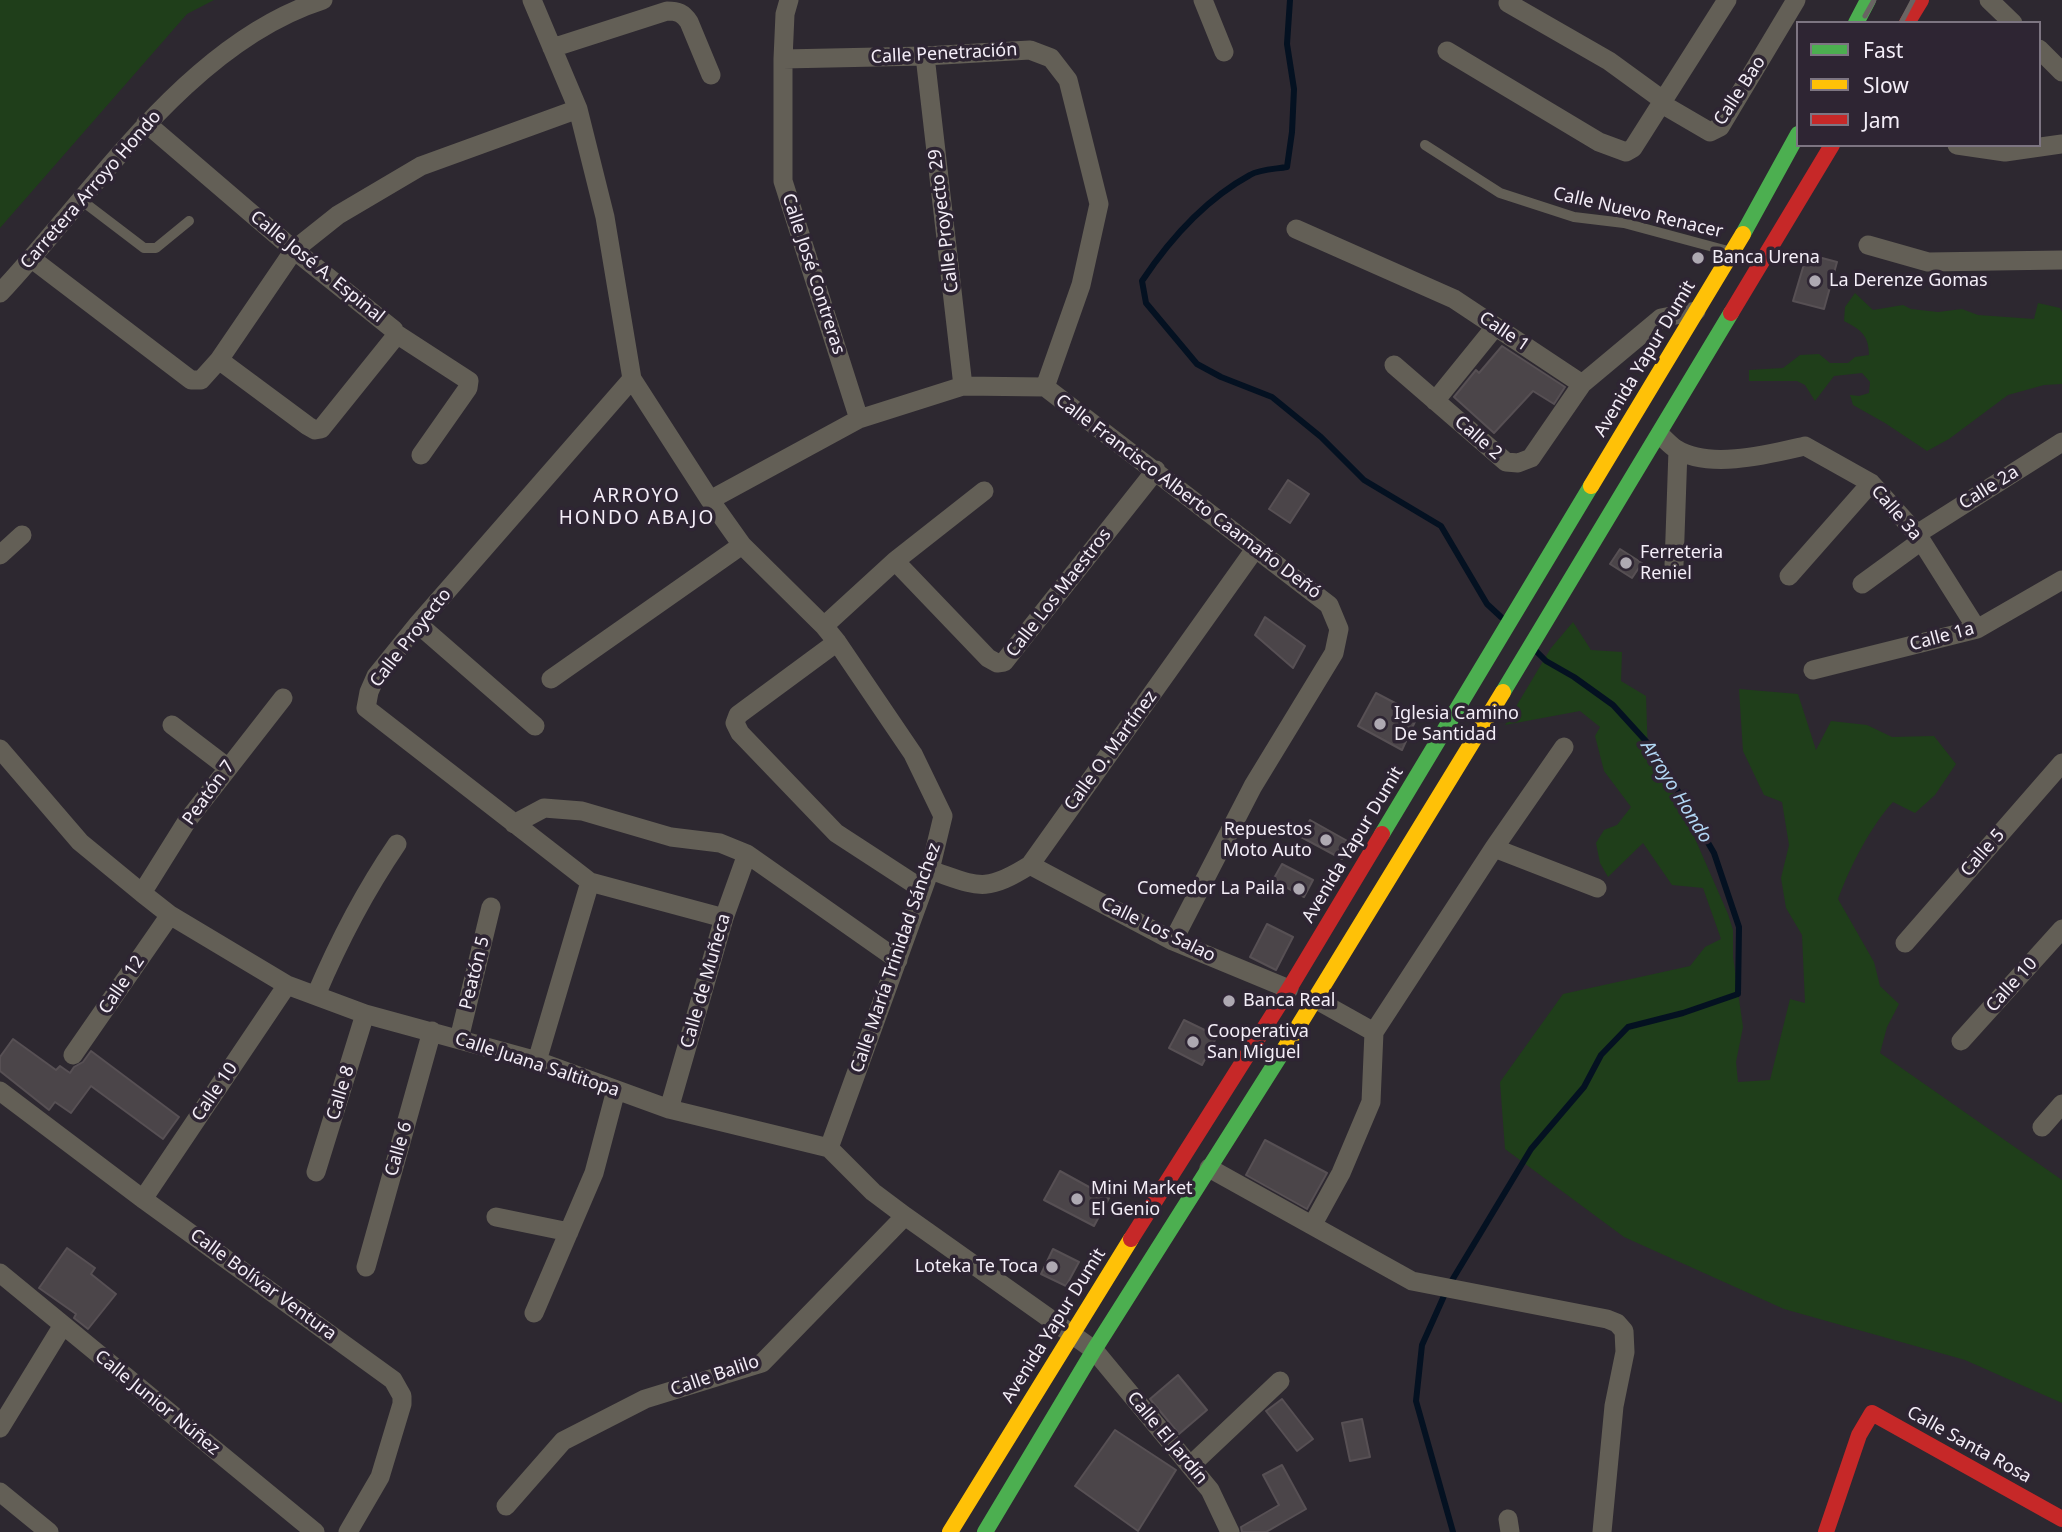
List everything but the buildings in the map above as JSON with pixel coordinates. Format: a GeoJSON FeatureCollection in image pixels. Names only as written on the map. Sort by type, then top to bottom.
{"type":"FeatureCollection","features":[{"type":"Feature","properties":{"kind":"main road"},"geometry":{"type":"LineString","coordinates":[[1857,21],[1868,0]]}},
{"type":"Feature","properties":{"kind":"main road"},"geometry":{"type":"LineString","coordinates":[[1908,21],[1921,0]]}},
{"type":"Feature","properties":{"kind":"main road","name":"Avenida Yapur Dumit"},"geometry":{"type":"LineString","coordinates":[[950,1532],[1071,1334],[1289,989],[1732,252],[1796,139]]}},
{"type":"Feature","properties":{"kind":"main road"},"geometry":{"type":"LineString","coordinates":[[985,1532],[1094,1350],[1315,999],[1585,552],[1660,435],[1831,147]]}},
{"type":"Feature","properties":{"kind":"main road","name":"Calle Santa Rosa"},"geometry":{"type":"LineString","coordinates":[[1826,1532],[1859,1435],[1872,1413],[2062,1520]]}},
{"type":"Feature","properties":{"kind":"street","name":"Carretera Arroyo Hondo"},"geometry":{"type":"LineString","coordinates":[[0,293],[32,259],[146,123],[244,37],[275,19],[323,0]]}},
{"type":"Feature","properties":{"kind":"street","name":"Calle María Trinidad Sánchez"},"geometry":{"type":"LineString","coordinates":[[532,0],[578,109],[605,217],[632,379],[742,545],[837,642],[913,754],[943,816],[930,870],[829,1148]]}},
{"type":"Feature","properties":{"kind":"street","name":"Calle José Contreras"},"geometry":{"type":"LineString","coordinates":[[789,0],[785,14],[783,60],[783,181],[859,419]]}},
{"type":"Feature","properties":{"kind":"street"},"geometry":{"type":"LineString","coordinates":[[1203,0],[1224,52]]}},
{"type":"Feature","properties":{"kind":"street"},"geometry":{"type":"LineString","coordinates":[[1447,51],[1599,142],[1626,152],[1633,148],[1727,0]]}},
{"type":"Feature","properties":{"kind":"street","name":"Calle Bao"},"geometry":{"type":"LineString","coordinates":[[1663,102],[1710,132],[1720,127],[1796,0]]}},
{"type":"Feature","properties":{"kind":"street"},"geometry":{"type":"LineString","coordinates":[[1990,0],[2011,21]]}},
{"type":"Feature","properties":{"kind":"street"},"geometry":{"type":"LineString","coordinates":[[1508,3],[1609,61],[1663,102]]}},
{"type":"Feature","properties":{"kind":"street"},"geometry":{"type":"LineString","coordinates":[[552,48],[667,11],[677,11],[689,22],[711,75]]}},
{"type":"Feature","properties":{"kind":"street","name":"Calle Penetración"},"geometry":{"type":"LineString","coordinates":[[783,60],[1030,50],[1051,58],[1068,80],[1099,204],[1081,285],[1045,387]]}},
{"type":"Feature","properties":{"kind":"street"},"geometry":{"type":"LineString","coordinates":[[2041,51],[2062,72]]}},
{"type":"Feature","properties":{"kind":"street","name":"Calle Proyecto 29"},"geometry":{"type":"LineString","coordinates":[[925,56],[963,386]]}},
{"type":"Feature","properties":{"kind":"street"},"geometry":{"type":"LineString","coordinates":[[32,259],[191,380],[201,380],[219,360],[294,250],[338,215],[421,166],[578,109]]}},
{"type":"Feature","properties":{"kind":"street","name":"Calle José A. Espinal"},"geometry":{"type":"LineString","coordinates":[[146,123],[395,333],[395,337],[321,429],[315,430],[219,360]]}},
{"type":"Feature","properties":{"kind":"street"},"geometry":{"type":"LineString","coordinates":[[1971,147],[2006,152],[2062,144]]}},
{"type":"Feature","properties":{"kind":"street","name":"Calle 1"},"geometry":{"type":"LineString","coordinates":[[1296,229],[1454,299],[1581,384]]}},
{"type":"Feature","properties":{"kind":"street"},"geometry":{"type":"LineString","coordinates":[[1868,245],[1928,262],[2062,260]]}},
{"type":"Feature","properties":{"kind":"street"},"geometry":{"type":"LineString","coordinates":[[1581,384],[1661,318],[1696,311]]}},
{"type":"Feature","properties":{"kind":"street"},"geometry":{"type":"LineString","coordinates":[[1435,401],[1495,327]]}},
{"type":"Feature","properties":{"kind":"street"},"geometry":{"type":"LineString","coordinates":[[395,333],[469,380],[468,388],[421,454]]}},
{"type":"Feature","properties":{"kind":"street","name":"Calle 2"},"geometry":{"type":"LineString","coordinates":[[1394,365],[1506,462],[1518,463],[1531,457],[1581,384]]}},
{"type":"Feature","properties":{"kind":"street","name":"Calle Proyecto"},"geometry":{"type":"LineString","coordinates":[[632,379],[418,624],[376,676],[366,708],[590,882],[724,918]]}},
{"type":"Feature","properties":{"kind":"street"},"geometry":{"type":"LineString","coordinates":[[710,500],[859,419],[963,386],[1045,387]]}},
{"type":"Feature","properties":{"kind":"street","name":"Calle Francisco Alberto Caamaño Deñó"},"geometry":{"type":"LineString","coordinates":[[1045,387],[1329,605],[1339,628],[1334,653],[1253,786],[1173,941]]}},
{"type":"Feature","properties":{"kind":"street","name":"Calle 3a"},"geometry":{"type":"LineString","coordinates":[[1660,435],[1678,450],[1709,459],[1754,458],[1805,446],[1871,483],[1919,538],[1978,629]]}},
{"type":"Feature","properties":{"kind":"street","name":"Calle 2a"},"geometry":{"type":"LineString","coordinates":[[1863,584],[1919,538],[2062,442]]}},
{"type":"Feature","properties":{"kind":"street"},"geometry":{"type":"LineString","coordinates":[[1674,565],[1678,450]]}},
{"type":"Feature","properties":{"kind":"street","name":"Calle Los Maestros"},"geometry":{"type":"LineString","coordinates":[[895,561],[988,658],[997,663],[1004,662],[1156,470]]}},
{"type":"Feature","properties":{"kind":"street"},"geometry":{"type":"LineString","coordinates":[[1789,576],[1871,483]]}},
{"type":"Feature","properties":{"kind":"street"},"geometry":{"type":"LineString","coordinates":[[824,626],[895,561],[984,491]]}},
{"type":"Feature","properties":{"kind":"street"},"geometry":{"type":"LineString","coordinates":[[0,555],[22,536]]}},
{"type":"Feature","properties":{"kind":"street"},"geometry":{"type":"LineString","coordinates":[[551,679],[742,545]]}},
{"type":"Feature","properties":{"kind":"street","name":"Calle O. Martínez"},"geometry":{"type":"LineString","coordinates":[[930,870],[980,886],[1005,881],[1030,865],[1255,549]]}},
{"type":"Feature","properties":{"kind":"street","name":"Calle 1a"},"geometry":{"type":"LineString","coordinates":[[1813,670],[1978,629],[2062,580]]}},
{"type":"Feature","properties":{"kind":"street"},"geometry":{"type":"LineString","coordinates":[[418,624],[535,726]]}},
{"type":"Feature","properties":{"kind":"street"},"geometry":{"type":"LineString","coordinates":[[837,642],[738,715],[736,723],[740,733],[836,833],[922,889]]}},
{"type":"Feature","properties":{"kind":"street","name":"Peatón 7"},"geometry":{"type":"LineString","coordinates":[[142,892],[187,821],[283,698]]}},
{"type":"Feature","properties":{"kind":"street"},"geometry":{"type":"LineString","coordinates":[[172,725],[227,767]]}},
{"type":"Feature","properties":{"kind":"street"},"geometry":{"type":"LineString","coordinates":[[1313,1224],[1341,1173],[1371,1102],[1374,1032],[1494,848],[1564,747]]}},
{"type":"Feature","properties":{"kind":"street","name":"Calle Juana Saltitopa"},"geometry":{"type":"LineString","coordinates":[[0,749],[80,842],[170,915],[287,985],[365,1014],[537,1061],[669,1110],[829,1148]]}},
{"type":"Feature","properties":{"kind":"street","name":"Calle 5"},"geometry":{"type":"LineString","coordinates":[[1905,943],[2062,763]]}},
{"type":"Feature","properties":{"kind":"street"},"geometry":{"type":"LineString","coordinates":[[514,824],[544,808],[582,811],[671,837],[720,843],[747,854],[898,960]]}},
{"type":"Feature","properties":{"kind":"street"},"geometry":{"type":"LineString","coordinates":[[316,995],[364,897],[397,844]]}},
{"type":"Feature","properties":{"kind":"street"},"geometry":{"type":"LineString","coordinates":[[1494,848],[1597,888]]}},
{"type":"Feature","properties":{"kind":"street","name":"Calle de Muñeca"},"geometry":{"type":"LineString","coordinates":[[669,1110],[724,918],[747,854]]}},
{"type":"Feature","properties":{"kind":"street","name":"Calle Los Salao"},"geometry":{"type":"LineString","coordinates":[[1030,865],[1173,941],[1289,989]]}},
{"type":"Feature","properties":{"kind":"street"},"geometry":{"type":"LineString","coordinates":[[537,1061],[590,882]]}},
{"type":"Feature","properties":{"kind":"street","name":"Peatón 5"},"geometry":{"type":"LineString","coordinates":[[459,1039],[491,907]]}},
{"type":"Feature","properties":{"kind":"street","name":"Calle 12"},"geometry":{"type":"LineString","coordinates":[[74,1055],[170,915]]}},
{"type":"Feature","properties":{"kind":"street","name":"Calle 10"},"geometry":{"type":"LineString","coordinates":[[1961,1041],[2062,929]]}},
{"type":"Feature","properties":{"kind":"street","name":"Calle 10"},"geometry":{"type":"LineString","coordinates":[[143,1199],[287,985]]}},
{"type":"Feature","properties":{"kind":"street"},"geometry":{"type":"LineString","coordinates":[[1315,999],[1374,1032]]}},
{"type":"Feature","properties":{"kind":"street","name":"Calle 8"},"geometry":{"type":"LineString","coordinates":[[316,1172],[365,1014]]}},
{"type":"Feature","properties":{"kind":"street","name":"Calle 6"},"geometry":{"type":"LineString","coordinates":[[366,1267],[432,1031]]}},
{"type":"Feature","properties":{"kind":"street"},"geometry":{"type":"LineString","coordinates":[[534,1313],[594,1173],[615,1090]]}},
{"type":"Feature","properties":{"kind":"street","name":"Calle Bolívar Ventura"},"geometry":{"type":"LineString","coordinates":[[0,1091],[143,1199],[386,1373],[398,1388],[402,1404],[380,1477],[348,1532]]}},
{"type":"Feature","properties":{"kind":"street"},"geometry":{"type":"LineString","coordinates":[[2042,1127],[2062,1104]]}},
{"type":"Feature","properties":{"kind":"street"},"geometry":{"type":"LineString","coordinates":[[829,1148],[873,1192],[1094,1350]]}},
{"type":"Feature","properties":{"kind":"street"},"geometry":{"type":"LineString","coordinates":[[1209,1168],[1422,1285],[1617,1323],[1624,1331],[1625,1352],[1614,1406],[1602,1532]]}},
{"type":"Feature","properties":{"kind":"street","name":"Calle Balilo"},"geometry":{"type":"LineString","coordinates":[[506,1506],[563,1441],[645,1399],[762,1363],[905,1216]]}},
{"type":"Feature","properties":{"kind":"street"},"geometry":{"type":"LineString","coordinates":[[496,1217],[569,1232]]}},
{"type":"Feature","properties":{"kind":"street","name":"Calle Junior Núñez"},"geometry":{"type":"LineString","coordinates":[[0,1273],[315,1532]]}},
{"type":"Feature","properties":{"kind":"street"},"geometry":{"type":"LineString","coordinates":[[0,1428],[63,1325]]}},
{"type":"Feature","properties":{"kind":"street","name":"Calle El Jardín"},"geometry":{"type":"LineString","coordinates":[[1094,1350],[1210,1490],[1230,1532]]}},
{"type":"Feature","properties":{"kind":"street"},"geometry":{"type":"LineString","coordinates":[[1190,1466],[1280,1381]]}},
{"type":"Feature","properties":{"kind":"street"},"geometry":{"type":"LineString","coordinates":[[0,1492],[49,1532]]}},
{"type":"Feature","properties":{"kind":"lane","name":"Calle Nuevo Renacer"},"geometry":{"type":"LineString","coordinates":[[1425,145],[1500,193],[1574,217],[1624,223],[1732,252]]}},
{"type":"Feature","properties":{"kind":"lane"},"geometry":{"type":"LineString","coordinates":[[81,200],[144,248],[156,248],[189,221]]}},
{"type":"Feature","properties":{"kind":"lane"},"geometry":{"type":"LineString","coordinates":[[2057,1532],[2062,1520]]}},
{"type":"Feature","properties":{"kind":"green space"},"geometry":{"type":"Polygon","coordinates":[[[0,0],[214,0],[187,14],[0,228],[0,0]]]}},
{"type":"Feature","properties":{"kind":"green space"},"geometry":{"type":"Polygon","coordinates":[[[1855,293],[1873,310],[1903,305],[1911,309],[1938,312],[1962,309],[1978,315],[2034,319],[2038,303],[2060,308],[2062,384],[2044,385],[2008,395],[1949,439],[1927,451],[1853,405],[1850,395],[1869,393],[1870,382],[1862,373],[1834,376],[1815,401],[1805,385],[1797,381],[1749,381],[1749,370],[1783,368],[1800,355],[1819,354],[1830,363],[1848,363],[1855,357],[1869,355],[1867,342],[1862,334],[1844,321],[1845,307],[1855,293]]]}},
{"type":"Feature","properties":{"kind":"green space"},"geometry":{"type":"Polygon","coordinates":[[[1573,622],[1591,650],[1622,652],[1621,681],[1646,696],[1648,756],[1668,783],[1686,818],[1728,914],[1733,930],[1733,957],[1743,1027],[1736,1062],[1738,1082],[1770,1080],[1790,999],[1805,1003],[1802,935],[1786,908],[1781,878],[1789,845],[1782,802],[1764,795],[1743,751],[1739,689],[1798,694],[1816,750],[1831,721],[1867,725],[1892,737],[1934,736],[1956,764],[1935,795],[1915,813],[1893,802],[1861,848],[1838,899],[1874,962],[1880,986],[1899,1004],[1887,1027],[1880,1053],[2062,1180],[2062,1403],[1965,1360],[1784,1309],[1624,1237],[1505,1149],[1500,1082],[1563,994],[1690,966],[1705,947],[1721,939],[1703,888],[1672,885],[1643,843],[1608,877],[1600,863],[1596,843],[1604,830],[1617,825],[1631,807],[1604,771],[1595,736],[1600,727],[1580,711],[1505,725],[1551,648],[1573,622]]]}},
{"type":"Feature","properties":{"kind":"waterway","name":"Arroyo Hondo"},"geometry":{"type":"LineString","coordinates":[[1290,0],[1287,44],[1294,89],[1287,167],[1263,170],[1250,175],[1218,196],[1190,221],[1164,250],[1142,281],[1146,303],[1197,364],[1221,377],[1272,397],[1321,437],[1364,480],[1441,526],[1487,604],[1501,617]]}},
{"type":"Feature","properties":{"kind":"waterway","name":"Arroyo Hondo"},"geometry":{"type":"LineString","coordinates":[[1453,1532],[1416,1401],[1422,1345],[1448,1287],[1531,1149],[1584,1087],[1601,1055],[1628,1027],[1683,1013],[1738,994],[1739,927],[1714,853],[1654,750],[1613,705],[1546,661],[1536,651]]}},
{"type":"Feature","properties":{"kind":"railway"},"geometry":{"type":"LineString","coordinates":[[1865,16],[1874,0]]}},
{"type":"Feature","properties":{"kind":"railway"},"geometry":{"type":"LineString","coordinates":[[1902,21],[1913,0]]}},
{"type":"Feature","properties":{"kind":"traffic: fast"},"geometry":{"type":"LineString","coordinates":[[1857,21],[1868,0]]}},
{"type":"Feature","properties":{"kind":"traffic: fast"},"geometry":{"type":"LineString","coordinates":[[1743,234],[1796,138]]}},
{"type":"Feature","properties":{"kind":"traffic: fast"},"geometry":{"type":"LineString","coordinates":[[1503,692],[1731,313]]}},
{"type":"Feature","properties":{"kind":"traffic: fast"},"geometry":{"type":"LineString","coordinates":[[1382,834],[1591,486]]}},
{"type":"Feature","properties":{"kind":"traffic: fast"},"geometry":{"type":"LineString","coordinates":[[985,1532],[1094,1350],[1285,1048]]}},
{"type":"Feature","properties":{"kind":"traffic: slow"},"geometry":{"type":"LineString","coordinates":[[1591,486],[1743,234]]}},
{"type":"Feature","properties":{"kind":"traffic: slow"},"geometry":{"type":"LineString","coordinates":[[1285,1048],[1503,692]]}},
{"type":"Feature","properties":{"kind":"traffic: slow"},"geometry":{"type":"LineString","coordinates":[[950,1532],[1131,1239]]}},
{"type":"Feature","properties":{"kind":"traffic: jam"},"geometry":{"type":"LineString","coordinates":[[1908,21],[1921,0]]}},
{"type":"Feature","properties":{"kind":"traffic: jam"},"geometry":{"type":"LineString","coordinates":[[1731,313],[1831,147]]}},
{"type":"Feature","properties":{"kind":"traffic: jam"},"geometry":{"type":"LineString","coordinates":[[1131,1239],[1289,989],[1382,834]]}},
{"type":"Feature","properties":{"kind":"traffic: jam"},"geometry":{"type":"LineString","coordinates":[[1826,1532],[1859,1435],[1872,1413],[2062,1519]]}},
{"type":"Feature","properties":{"kind":"place","name":"Banca Urena"},"geometry":{"type":"Point","coordinates":[1698,258]}},
{"type":"Feature","properties":{"kind":"place","name":"La Derenze Gomas"},"geometry":{"type":"Point","coordinates":[1815,281]}},
{"type":"Feature","properties":{"kind":"place","name":"Ferreteria Reniel"},"geometry":{"type":"Point","coordinates":[1626,563]}},
{"type":"Feature","properties":{"kind":"place","name":"Iglesia Camino De Santidad"},"geometry":{"type":"Point","coordinates":[1380,724]}},
{"type":"Feature","properties":{"kind":"place","name":"Repuestos Moto Auto"},"geometry":{"type":"Point","coordinates":[1326,840]}},
{"type":"Feature","properties":{"kind":"place","name":"Comedor La Paila"},"geometry":{"type":"Point","coordinates":[1299,889]}},
{"type":"Feature","properties":{"kind":"place","name":"Banca Real"},"geometry":{"type":"Point","coordinates":[1229,1001]}},
{"type":"Feature","properties":{"kind":"place","name":"Cooperativa San Miguel"},"geometry":{"type":"Point","coordinates":[1193,1042]}},
{"type":"Feature","properties":{"kind":"place","name":"Mini Market El Genio"},"geometry":{"type":"Point","coordinates":[1077,1199]}},
{"type":"Feature","properties":{"kind":"place","name":"Loteka Te Toca"},"geometry":{"type":"Point","coordinates":[1052,1267]}},
{"type":"Feature","properties":{"kind":"district","name":"ARROYO HONDO ABAJO"},"geometry":{"type":"Point","coordinates":[637,508]}}]}
